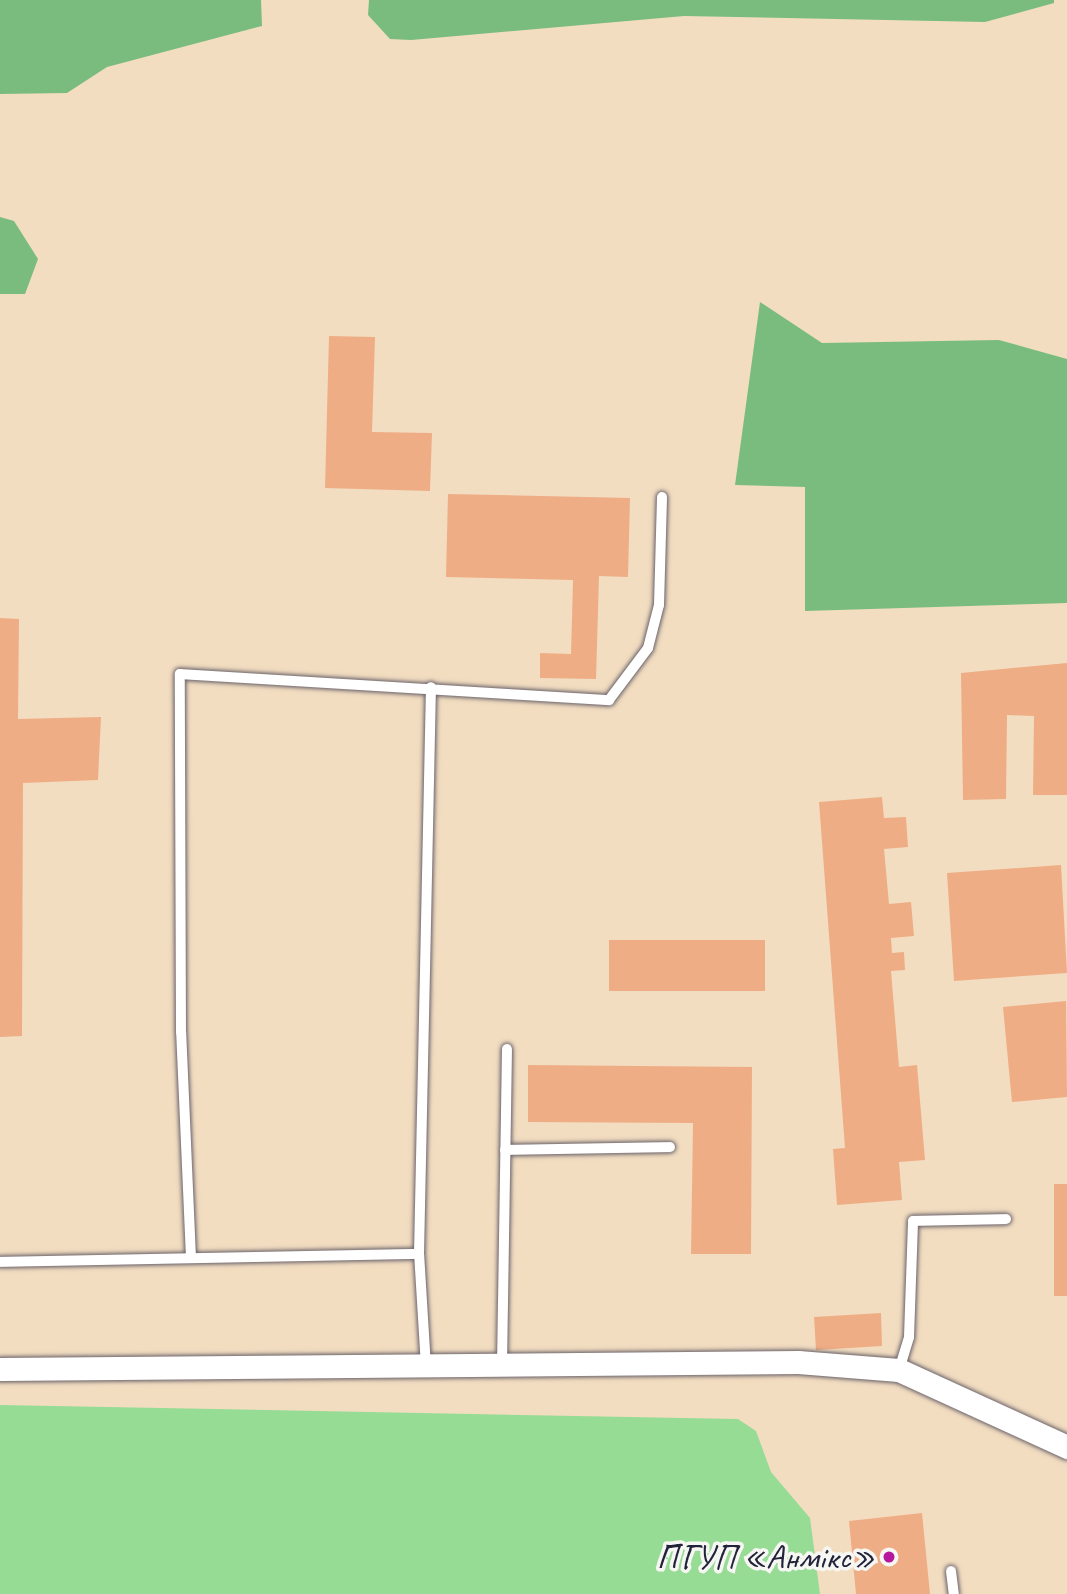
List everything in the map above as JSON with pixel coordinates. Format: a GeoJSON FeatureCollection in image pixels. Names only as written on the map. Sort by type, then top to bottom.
{"type":"FeatureCollection","features":[{"type":"Feature","properties":{"kind":"street"},"geometry":{"type":"LineString","coordinates":[[0,1369],[798,1362],[899,1370],[1067,1447]]}},
{"type":"Feature","properties":{"kind":"lane"},"geometry":{"type":"LineString","coordinates":[[191,1258],[181,1032],[180,674],[431,687],[609,700],[648,648],[659,605],[662,497]]}},
{"type":"Feature","properties":{"kind":"lane"},"geometry":{"type":"LineString","coordinates":[[426,1367],[419,1254],[431,687]]}},
{"type":"Feature","properties":{"kind":"lane"},"geometry":{"type":"LineString","coordinates":[[502,1366],[507,1049]]}},
{"type":"Feature","properties":{"kind":"lane"},"geometry":{"type":"LineString","coordinates":[[505,1150],[670,1147]]}},
{"type":"Feature","properties":{"kind":"lane"},"geometry":{"type":"LineString","coordinates":[[899,1370],[908,1337],[913,1221],[1006,1219]]}},
{"type":"Feature","properties":{"kind":"lane"},"geometry":{"type":"LineString","coordinates":[[0,1262],[419,1254]]}},
{"type":"Feature","properties":{"kind":"lane"},"geometry":{"type":"LineString","coordinates":[[951,1572],[954,1594]]}},
{"type":"Feature","properties":{"kind":"green space"},"geometry":{"type":"Polygon","coordinates":[[[0,0],[261,0],[262,26],[107,67],[67,93],[0,94],[0,0]]]}},
{"type":"Feature","properties":{"kind":"green space"},"geometry":{"type":"Polygon","coordinates":[[[369,0],[1054,0],[1054,3],[985,22],[684,16],[411,40],[390,39],[368,15],[369,0]]]}},
{"type":"Feature","properties":{"kind":"green space"},"geometry":{"type":"Polygon","coordinates":[[[0,217],[14,221],[38,259],[25,294],[0,294],[0,217]]]}},
{"type":"Feature","properties":{"kind":"green space"},"geometry":{"type":"Polygon","coordinates":[[[760,302],[822,343],[999,340],[1067,359],[1067,603],[805,611],[805,487],[735,485],[760,302]]]}},
{"type":"Feature","properties":{"kind":"green space"},"geometry":{"type":"Polygon","coordinates":[[[0,1405],[738,1419],[756,1431],[771,1472],[810,1518],[820,1594],[0,1594],[0,1405]]]}},
{"type":"Feature","properties":{"kind":"building"},"geometry":{"type":"Polygon","coordinates":[[[329,336],[375,337],[372,432],[432,433],[430,491],[325,488],[329,336]]]}},
{"type":"Feature","properties":{"kind":"building"},"geometry":{"type":"Polygon","coordinates":[[[448,494],[630,498],[628,577],[599,576],[596,679],[540,678],[540,653],[571,654],[573,580],[446,577],[448,494]]]}},
{"type":"Feature","properties":{"kind":"building"},"geometry":{"type":"Polygon","coordinates":[[[0,618],[19,619],[18,719],[101,717],[98,780],[23,783],[22,1036],[0,1037],[0,618]]]}},
{"type":"Feature","properties":{"kind":"building"},"geometry":{"type":"Polygon","coordinates":[[[1067,663],[1067,795],[1033,795],[1034,716],[1007,715],[1006,799],[963,800],[961,673],[1067,663]]]}},
{"type":"Feature","properties":{"kind":"building"},"geometry":{"type":"Polygon","coordinates":[[[882,797],[884,818],[906,817],[908,847],[884,849],[889,904],[911,902],[914,936],[891,938],[892,953],[904,952],[905,970],[891,971],[899,1067],[917,1065],[925,1160],[899,1162],[902,1200],[837,1205],[833,1149],[845,1148],[819,802],[882,797]]]}},
{"type":"Feature","properties":{"kind":"building"},"geometry":{"type":"Polygon","coordinates":[[[1061,865],[1067,973],[954,981],[947,873],[1061,865]]]}},
{"type":"Feature","properties":{"kind":"building"},"geometry":{"type":"Polygon","coordinates":[[[609,940],[765,940],[765,991],[609,991],[609,940]]]}},
{"type":"Feature","properties":{"kind":"building"},"geometry":{"type":"Polygon","coordinates":[[[1066,1001],[1067,1097],[1012,1102],[1003,1007],[1066,1001]]]}},
{"type":"Feature","properties":{"kind":"building"},"geometry":{"type":"Polygon","coordinates":[[[528,1065],[752,1067],[751,1254],[691,1254],[693,1123],[528,1122],[528,1065]]]}},
{"type":"Feature","properties":{"kind":"building"},"geometry":{"type":"Polygon","coordinates":[[[1054,1184],[1067,1184],[1067,1296],[1054,1296],[1054,1184]]]}},
{"type":"Feature","properties":{"kind":"building"},"geometry":{"type":"Polygon","coordinates":[[[881,1313],[882,1346],[816,1350],[814,1317],[881,1313]]]}},
{"type":"Feature","properties":{"kind":"building","name":"ПГУП «Анмікс»"},"geometry":{"type":"Polygon","coordinates":[[[922,1513],[930,1594],[856,1594],[849,1521],[922,1513]]]}},
{"type":"Feature","properties":{"kind":"place","name":"ПГУП «Анмікс»"},"geometry":{"type":"Point","coordinates":[889,1557]}}]}
